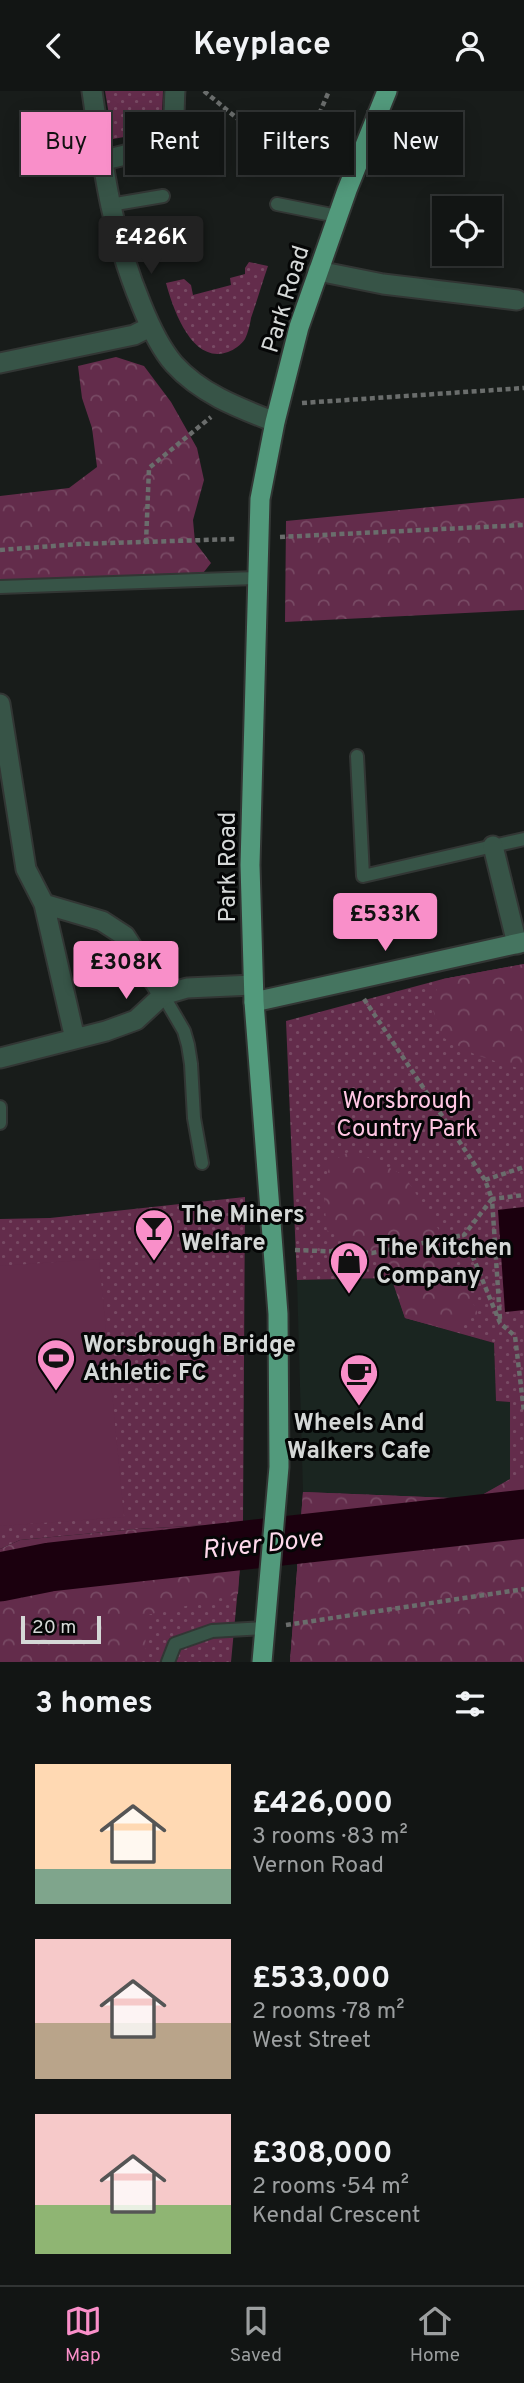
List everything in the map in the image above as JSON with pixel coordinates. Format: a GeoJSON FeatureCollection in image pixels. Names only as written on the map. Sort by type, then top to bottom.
{"type":"FeatureCollection","features":[{"type":"Feature","properties":{"kind":"highway","name":"Park Road"},"geometry":{"type":"LineString","coordinates":[[262,1662],[279,1467],[278,1314],[254,993],[250,865],[260,499],[299,327],[337,216],[387,91]]}},
{"type":"Feature","properties":{"kind":"main road"},"geometry":{"type":"LineString","coordinates":[[254,993],[352,980],[520,943]]}},
{"type":"Feature","properties":{"kind":"street"},"geometry":{"type":"LineString","coordinates":[[92,91],[95,112]]}},
{"type":"Feature","properties":{"kind":"street"},"geometry":{"type":"LineString","coordinates":[[111,159],[157,142],[173,121],[175,91]]}},
{"type":"Feature","properties":{"kind":"street"},"geometry":{"type":"LineString","coordinates":[[105,175],[115,229],[127,270],[150,327],[174,364],[206,391],[228,403],[278,413]]}},
{"type":"Feature","properties":{"kind":"street"},"geometry":{"type":"LineString","coordinates":[[318,271],[383,284],[517,300]]}},
{"type":"Feature","properties":{"kind":"street"},"geometry":{"type":"LineString","coordinates":[[0,363],[134,335],[150,327]]}},
{"type":"Feature","properties":{"kind":"street"},"geometry":{"type":"LineString","coordinates":[[0,704],[26,869],[44,904],[75,1039]]}},
{"type":"Feature","properties":{"kind":"street"},"geometry":{"type":"LineString","coordinates":[[493,846],[520,943]]}},
{"type":"Feature","properties":{"kind":"street"},"geometry":{"type":"LineString","coordinates":[[44,904],[102,921],[125,936],[163,995]]}},
{"type":"Feature","properties":{"kind":"street"},"geometry":{"type":"LineString","coordinates":[[0,1058],[106,1031],[136,1020],[163,995],[187,988],[254,993]]}},
{"type":"Feature","properties":{"kind":"lane"},"geometry":{"type":"LineString","coordinates":[[110,205],[163,196]]}},
{"type":"Feature","properties":{"kind":"lane"},"geometry":{"type":"LineString","coordinates":[[277,204],[337,216]]}},
{"type":"Feature","properties":{"kind":"lane"},"geometry":{"type":"LineString","coordinates":[[0,587],[256,578]]}},
{"type":"Feature","properties":{"kind":"lane"},"geometry":{"type":"LineString","coordinates":[[357,756],[363,876],[524,838]]}},
{"type":"Feature","properties":{"kind":"lane"},"geometry":{"type":"LineString","coordinates":[[163,995],[184,1031],[188,1045],[194,1118],[202,1163]]}},
{"type":"Feature","properties":{"kind":"lane"},"geometry":{"type":"LineString","coordinates":[[0,1107],[0,1123]]}},
{"type":"Feature","properties":{"kind":"lane"},"geometry":{"type":"LineString","coordinates":[[168,1662],[175,1644],[212,1631],[265,1628]]}},
{"type":"Feature","properties":{"kind":"path"},"geometry":{"type":"LineString","coordinates":[[204,91],[256,134],[302,154],[329,91]]}},
{"type":"Feature","properties":{"kind":"path"},"geometry":{"type":"LineString","coordinates":[[278,413],[524,388]]}},
{"type":"Feature","properties":{"kind":"path"},"geometry":{"type":"LineString","coordinates":[[146,543],[149,468],[228,403]]}},
{"type":"Feature","properties":{"kind":"path"},"geometry":{"type":"LineString","coordinates":[[0,550],[79,544],[257,539],[524,526]]}},
{"type":"Feature","properties":{"kind":"path"},"geometry":{"type":"LineString","coordinates":[[352,980],[485,1180],[492,1199],[500,1323]]}},
{"type":"Feature","properties":{"kind":"path"},"geometry":{"type":"LineString","coordinates":[[485,1180],[524,1167]]}},
{"type":"Feature","properties":{"kind":"path"},"geometry":{"type":"LineString","coordinates":[[273,1249],[372,1253],[464,1235],[492,1199],[524,1195]]}},
{"type":"Feature","properties":{"kind":"path"},"geometry":{"type":"LineString","coordinates":[[464,1235],[500,1323],[515,1336],[524,1412]]}},
{"type":"Feature","properties":{"kind":"path"},"geometry":{"type":"LineString","coordinates":[[515,1336],[524,1335]]}},
{"type":"Feature","properties":{"kind":"path"},"geometry":{"type":"LineString","coordinates":[[265,1628],[524,1589]]}},
{"type":"Feature","properties":{"kind":"shaded area"},"geometry":{"type":"Polygon","coordinates":[[[524,1207],[524,1310],[505,1312],[498,1210],[524,1207]]]}},
{"type":"Feature","properties":{"kind":"shaded area"},"geometry":{"type":"Polygon","coordinates":[[[392,1278],[405,1318],[494,1343],[496,1401],[510,1402],[510,1480],[475,1499],[303,1492],[297,1280],[392,1278]]]}},
{"type":"Feature","properties":{"kind":"green space"},"geometry":{"type":"Polygon","coordinates":[[[105,91],[163,91],[162,112],[125,112],[125,137],[113,139],[111,112],[108,112],[105,91]]]}},
{"type":"Feature","properties":{"kind":"green space"},"geometry":{"type":"Polygon","coordinates":[[[249,262],[268,266],[245,339],[228,352],[215,354],[204,350],[194,343],[179,320],[166,283],[184,279],[191,285],[193,295],[231,285],[230,278],[245,274],[249,262]]]}},
{"type":"Feature","properties":{"kind":"green space"},"geometry":{"type":"Polygon","coordinates":[[[116,357],[144,366],[171,402],[197,448],[204,480],[193,520],[195,542],[211,563],[200,577],[0,585],[0,496],[69,488],[97,467],[92,428],[82,398],[78,366],[116,357]]]}},
{"type":"Feature","properties":{"kind":"green space"},"geometry":{"type":"Polygon","coordinates":[[[524,498],[524,610],[285,622],[286,521],[524,498]]]}},
{"type":"Feature","properties":{"kind":"green space","name":"Worsbrough Country Park"},"geometry":{"type":"Polygon","coordinates":[[[524,964],[524,1662],[290,1662],[303,1492],[475,1499],[510,1479],[510,1402],[496,1401],[494,1343],[405,1318],[392,1278],[297,1280],[286,1021],[443,979],[524,964]]]}},
{"type":"Feature","properties":{"kind":"green space"},"geometry":{"type":"Polygon","coordinates":[[[524,964],[524,1070],[476,1055],[442,1037],[430,1001],[443,979],[524,964]]]}},
{"type":"Feature","properties":{"kind":"green space"},"geometry":{"type":"Polygon","coordinates":[[[352,1150],[404,1175],[444,1238],[478,1314],[450,1330],[405,1318],[384,1257],[327,1231],[323,1188],[331,1162],[352,1150]]]}},
{"type":"Feature","properties":{"kind":"green space"},"geometry":{"type":"Polygon","coordinates":[[[245,1197],[243,1523],[20,1540],[0,1549],[0,1219],[50,1218],[245,1197]]]}},
{"type":"Feature","properties":{"kind":"green space","name":"Worsbrough Bridge Athletic FC"},"geometry":{"type":"Polygon","coordinates":[[[99,1259],[124,1517],[0,1526],[0,1266],[99,1259]]]}},
{"type":"Feature","properties":{"kind":"green space"},"geometry":{"type":"Polygon","coordinates":[[[524,1472],[524,1662],[290,1662],[303,1492],[475,1499],[524,1472]]]}},
{"type":"Feature","properties":{"kind":"green space"},"geometry":{"type":"Polygon","coordinates":[[[243,1523],[238,1594],[147,1615],[145,1651],[141,1662],[0,1662],[0,1549],[20,1540],[243,1523]]]}},
{"type":"Feature","properties":{"kind":"green space"},"geometry":{"type":"Polygon","coordinates":[[[242,1545],[231,1662],[0,1662],[50,1567],[242,1545]]]}},
{"type":"Feature","properties":{"kind":"waterway","name":"River Dove"},"geometry":{"type":"LineString","coordinates":[[0,1577],[50,1567],[524,1514]]}},
{"type":"Feature","properties":{"kind":"place","name":"The Miners Welfare"},"geometry":{"type":"Point","coordinates":[154,1262]}},
{"type":"Feature","properties":{"kind":"place","name":"The Kitchen Company"},"geometry":{"type":"Point","coordinates":[349,1295]}},
{"type":"Feature","properties":{"kind":"place","name":"Worsbrough Bridge Athletic FC"},"geometry":{"type":"Point","coordinates":[56,1392]}},
{"type":"Feature","properties":{"kind":"place","name":"Wheels And Walkers Cafe"},"geometry":{"type":"Point","coordinates":[359,1407]}}]}
